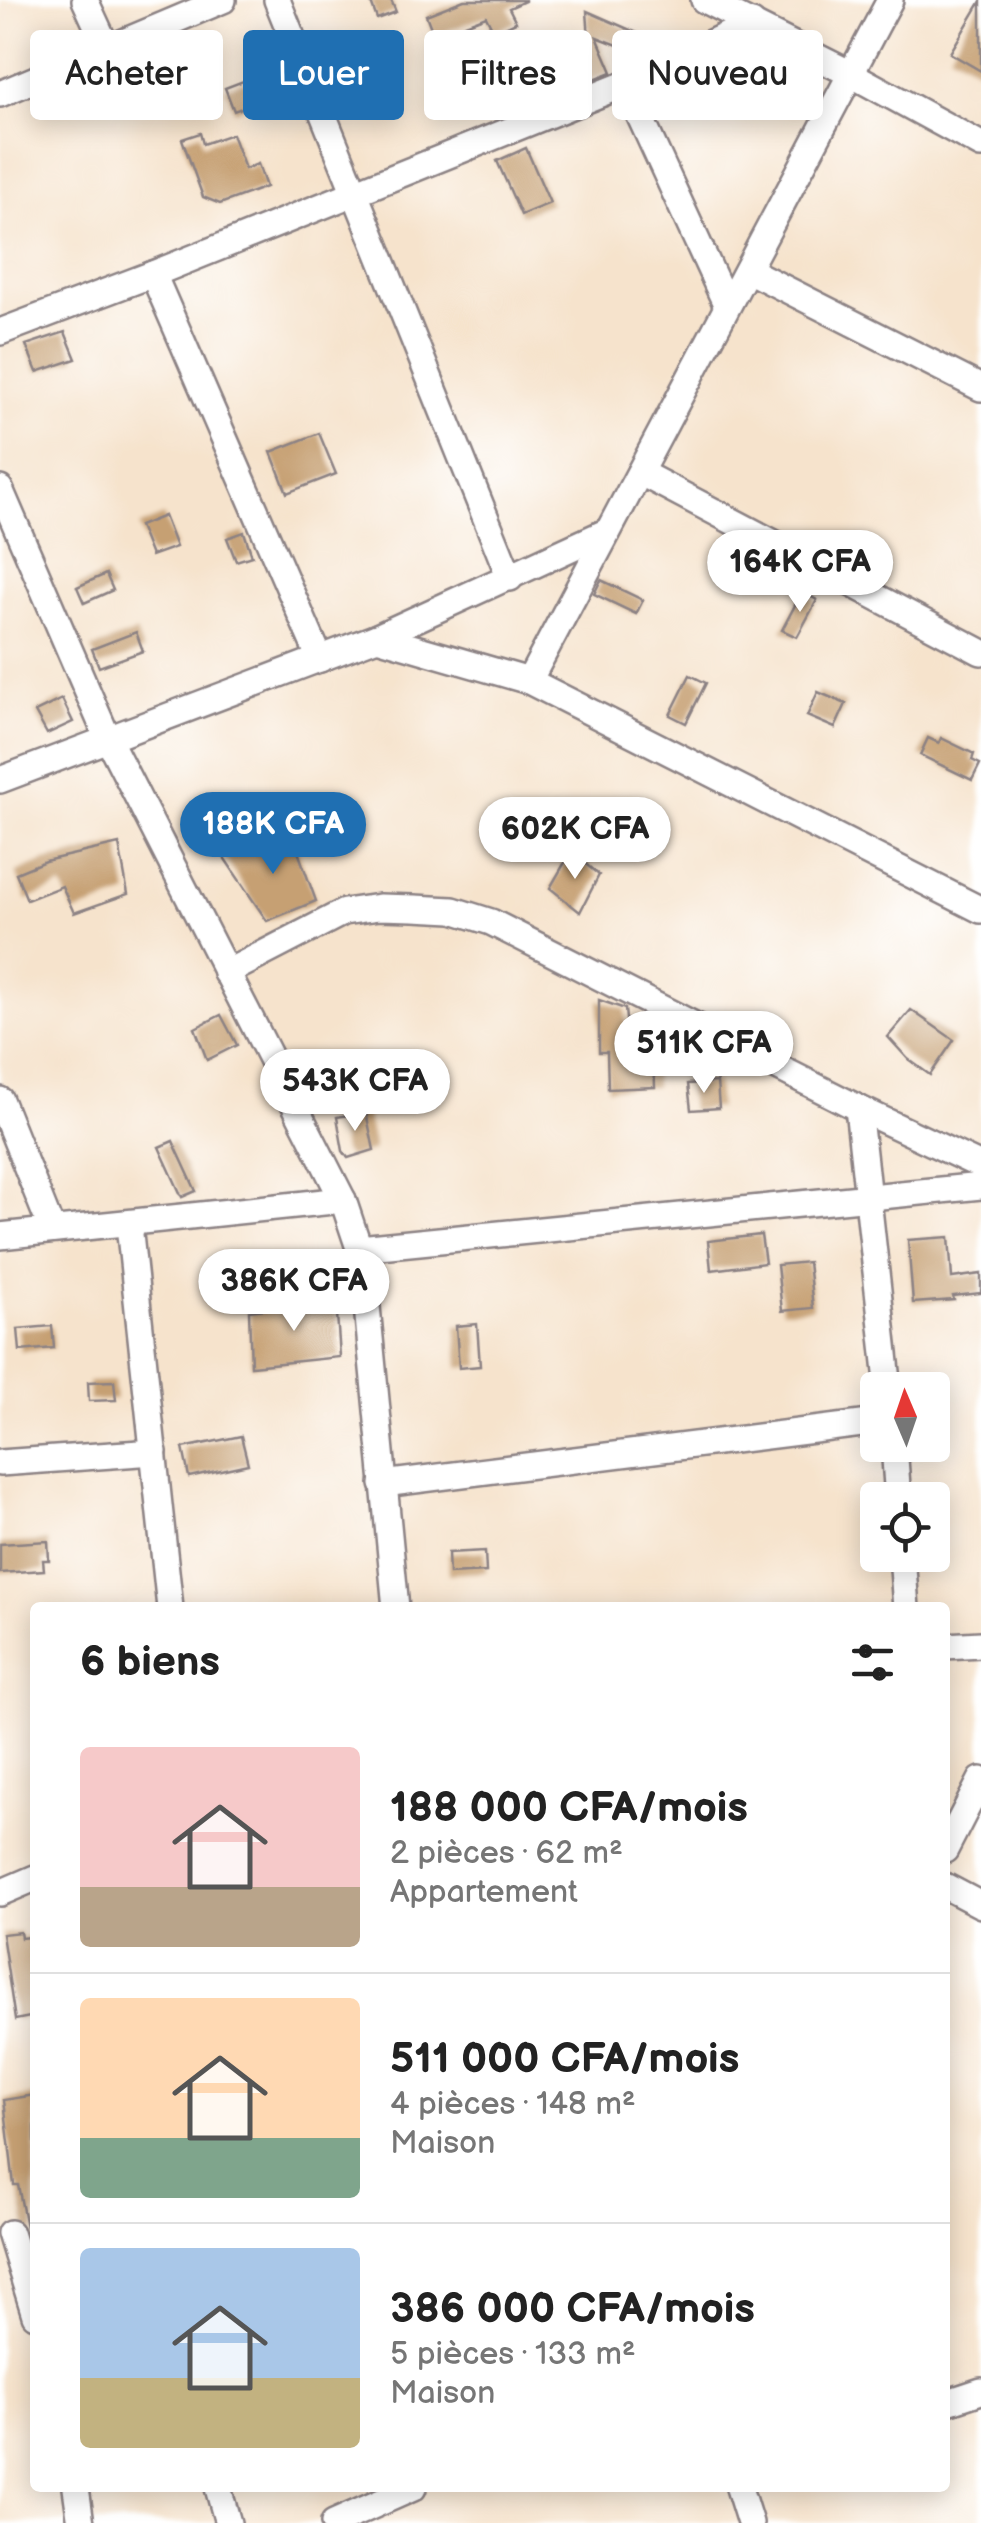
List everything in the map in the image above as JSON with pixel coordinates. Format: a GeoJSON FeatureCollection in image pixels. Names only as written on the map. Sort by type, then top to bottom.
{"type":"FeatureCollection","features":[{"type":"Feature","properties":{"kind":"street"},"geometry":{"type":"LineString","coordinates":[[85,0],[99,30]]}},
{"type":"Feature","properties":{"kind":"street"},"geometry":{"type":"LineString","coordinates":[[150,30],[223,0]]}},
{"type":"Feature","properties":{"kind":"street"},"geometry":{"type":"LineString","coordinates":[[277,0],[510,578]]}},
{"type":"Feature","properties":{"kind":"street"},"geometry":{"type":"LineString","coordinates":[[704,0],[981,145]]}},
{"type":"Feature","properties":{"kind":"street"},"geometry":{"type":"LineString","coordinates":[[529,680],[890,0]]}},
{"type":"Feature","properties":{"kind":"street"},"geometry":{"type":"LineString","coordinates":[[737,30],[752,23]]}},
{"type":"Feature","properties":{"kind":"street"},"geometry":{"type":"LineString","coordinates":[[0,94],[30,81]]}},
{"type":"Feature","properties":{"kind":"street"},"geometry":{"type":"LineString","coordinates":[[0,332],[612,89]]}},
{"type":"Feature","properties":{"kind":"street"},"geometry":{"type":"LineString","coordinates":[[642,120],[727,306]]}},
{"type":"Feature","properties":{"kind":"street"},"geometry":{"type":"LineString","coordinates":[[748,270],[981,388]]}},
{"type":"Feature","properties":{"kind":"street"},"geometry":{"type":"LineString","coordinates":[[153,274],[320,659]]}},
{"type":"Feature","properties":{"kind":"street"},"geometry":{"type":"LineString","coordinates":[[641,473],[981,652]]}},
{"type":"Feature","properties":{"kind":"street"},"geometry":{"type":"LineString","coordinates":[[0,489],[108,739],[343,1200],[358,1248],[366,1296],[395,1602]]}},
{"type":"Feature","properties":{"kind":"street"},"geometry":{"type":"LineString","coordinates":[[0,780],[377,637],[608,531]]}},
{"type":"Feature","properties":{"kind":"street"},"geometry":{"type":"LineString","coordinates":[[377,637],[529,680],[981,910]]}},
{"type":"Feature","properties":{"kind":"street"},"geometry":{"type":"LineString","coordinates":[[226,973],[344,912],[379,907],[453,910],[491,922],[981,1166]]}},
{"type":"Feature","properties":{"kind":"street"},"geometry":{"type":"LineString","coordinates":[[0,1100],[52,1230]]}},
{"type":"Feature","properties":{"kind":"street"},"geometry":{"type":"LineString","coordinates":[[858,1108],[886,1372]]}},
{"type":"Feature","properties":{"kind":"street"},"geometry":{"type":"LineString","coordinates":[[358,1248],[981,1186]]}},
{"type":"Feature","properties":{"kind":"street"},"geometry":{"type":"LineString","coordinates":[[0,1236],[343,1200]]}},
{"type":"Feature","properties":{"kind":"street"},"geometry":{"type":"LineString","coordinates":[[128,1225],[169,1602]]}},
{"type":"Feature","properties":{"kind":"street"},"geometry":{"type":"LineString","coordinates":[[383,1484],[860,1424]]}},
{"type":"Feature","properties":{"kind":"street"},"geometry":{"type":"LineString","coordinates":[[0,1463],[154,1452]]}},
{"type":"Feature","properties":{"kind":"street"},"geometry":{"type":"LineString","coordinates":[[903,1572],[906,1602]]}},
{"type":"Feature","properties":{"kind":"street"},"geometry":{"type":"LineString","coordinates":[[950,1646],[981,1644]]}},
{"type":"Feature","properties":{"kind":"street"},"geometry":{"type":"LineString","coordinates":[[950,1840],[981,1780]]}},
{"type":"Feature","properties":{"kind":"street"},"geometry":{"type":"LineString","coordinates":[[0,1893],[30,1880]]}},
{"type":"Feature","properties":{"kind":"street"},"geometry":{"type":"LineString","coordinates":[[950,1888],[981,1904]]}},
{"type":"Feature","properties":{"kind":"street"},"geometry":{"type":"LineString","coordinates":[[10,2233],[30,2299]]}},
{"type":"Feature","properties":{"kind":"street"},"geometry":{"type":"LineString","coordinates":[[950,2401],[981,2391]]}},
{"type":"Feature","properties":{"kind":"street"},"geometry":{"type":"LineString","coordinates":[[77,2492],[81,2523]]}},
{"type":"Feature","properties":{"kind":"street"},"geometry":{"type":"LineString","coordinates":[[219,2492],[228,2523]]}},
{"type":"Feature","properties":{"kind":"street"},"geometry":{"type":"LineString","coordinates":[[740,2492],[750,2523]]}},
{"type":"Feature","properties":{"kind":"street"},"geometry":{"type":"LineString","coordinates":[[334,2523],[386,2493]]}},
{"type":"Feature","properties":{"kind":"building"},"geometry":{"type":"Polygon","coordinates":[[[370,0],[391,0],[396,12],[377,19],[370,0]]]}},
{"type":"Feature","properties":{"kind":"building"},"geometry":{"type":"Polygon","coordinates":[[[464,0],[525,0],[509,8],[516,22],[498,30],[493,30],[486,16],[450,30],[432,30],[426,15],[464,0]]]}},
{"type":"Feature","properties":{"kind":"building"},"geometry":{"type":"Polygon","coordinates":[[[981,1],[981,71],[950,53],[981,1]]]}},
{"type":"Feature","properties":{"kind":"building"},"geometry":{"type":"Polygon","coordinates":[[[587,11],[630,30],[612,30],[612,43],[597,37],[612,72],[592,80],[592,30],[588,30],[587,11]]]}},
{"type":"Feature","properties":{"kind":"building"},"geometry":{"type":"Polygon","coordinates":[[[243,81],[243,108],[234,111],[225,88],[243,81]]]}},
{"type":"Feature","properties":{"kind":"building"},"geometry":{"type":"Polygon","coordinates":[[[200,133],[203,144],[232,134],[245,169],[258,164],[266,187],[220,204],[203,197],[182,139],[200,133]]]}},
{"type":"Feature","properties":{"kind":"building"},"geometry":{"type":"Polygon","coordinates":[[[526,148],[550,203],[521,215],[497,161],[526,148]]]}},
{"type":"Feature","properties":{"kind":"building"},"geometry":{"type":"Polygon","coordinates":[[[65,332],[76,359],[37,372],[26,345],[65,332]]]}},
{"type":"Feature","properties":{"kind":"building"},"geometry":{"type":"Polygon","coordinates":[[[319,433],[336,474],[287,493],[271,452],[319,433]]]}},
{"type":"Feature","properties":{"kind":"building"},"geometry":{"type":"Polygon","coordinates":[[[164,516],[176,547],[151,556],[139,526],[164,516]]]}},
{"type":"Feature","properties":{"kind":"building"},"geometry":{"type":"Polygon","coordinates":[[[244,532],[252,556],[236,561],[227,538],[244,532]]]}},
{"type":"Feature","properties":{"kind":"building"},"geometry":{"type":"Polygon","coordinates":[[[106,574],[113,590],[84,603],[77,587],[106,574]]]}},
{"type":"Feature","properties":{"kind":"building"},"geometry":{"type":"Polygon","coordinates":[[[601,580],[643,600],[636,614],[594,594],[601,580]]]}},
{"type":"Feature","properties":{"kind":"building"},"geometry":{"type":"Polygon","coordinates":[[[802,592],[817,600],[797,637],[782,630],[802,592]]]}},
{"type":"Feature","properties":{"kind":"building"},"geometry":{"type":"Polygon","coordinates":[[[136,632],[143,651],[99,667],[92,649],[136,632]]]}},
{"type":"Feature","properties":{"kind":"building"},"geometry":{"type":"Polygon","coordinates":[[[690,675],[706,683],[686,723],[670,715],[690,675]]]}},
{"type":"Feature","properties":{"kind":"building"},"geometry":{"type":"Polygon","coordinates":[[[818,692],[846,704],[835,728],[807,716],[818,692]]]}},
{"type":"Feature","properties":{"kind":"building"},"geometry":{"type":"Polygon","coordinates":[[[62,699],[73,722],[47,734],[35,712],[62,699]]]}},
{"type":"Feature","properties":{"kind":"building"},"geometry":{"type":"Polygon","coordinates":[[[928,738],[939,743],[941,738],[974,754],[972,760],[980,764],[972,780],[920,755],[928,738]]]}},
{"type":"Feature","properties":{"kind":"building"},"geometry":{"type":"Polygon","coordinates":[[[292,835],[316,901],[267,921],[223,856],[292,835]]]}},
{"type":"Feature","properties":{"kind":"building"},"geometry":{"type":"Polygon","coordinates":[[[119,844],[128,894],[74,913],[62,886],[27,900],[16,873],[45,861],[119,844]]]}},
{"type":"Feature","properties":{"kind":"building"},"geometry":{"type":"Polygon","coordinates":[[[571,852],[599,875],[580,912],[550,888],[571,852]]]}},
{"type":"Feature","properties":{"kind":"building"},"geometry":{"type":"Polygon","coordinates":[[[599,1000],[625,1009],[627,1030],[653,1028],[655,1087],[608,1089],[607,1052],[599,1052],[599,1000]]]}},
{"type":"Feature","properties":{"kind":"building"},"geometry":{"type":"Polygon","coordinates":[[[911,1010],[954,1040],[930,1075],[888,1037],[911,1010]]]}},
{"type":"Feature","properties":{"kind":"building"},"geometry":{"type":"Polygon","coordinates":[[[221,1015],[237,1045],[207,1060],[195,1028],[221,1015]]]}},
{"type":"Feature","properties":{"kind":"building"},"geometry":{"type":"Polygon","coordinates":[[[717,1082],[719,1108],[691,1110],[688,1084],[717,1082]]]}},
{"type":"Feature","properties":{"kind":"building"},"geometry":{"type":"Polygon","coordinates":[[[366,1112],[374,1150],[348,1158],[343,1151],[337,1117],[366,1112]]]}},
{"type":"Feature","properties":{"kind":"building"},"geometry":{"type":"Polygon","coordinates":[[[173,1141],[196,1191],[182,1197],[159,1147],[173,1141]]]}},
{"type":"Feature","properties":{"kind":"building"},"geometry":{"type":"Polygon","coordinates":[[[761,1235],[765,1263],[711,1270],[708,1241],[761,1235]]]}},
{"type":"Feature","properties":{"kind":"building"},"geometry":{"type":"Polygon","coordinates":[[[949,1237],[952,1278],[981,1274],[981,1293],[913,1303],[908,1240],[949,1237]]]}},
{"type":"Feature","properties":{"kind":"building"},"geometry":{"type":"Polygon","coordinates":[[[808,1262],[813,1308],[782,1311],[777,1265],[808,1262]]]}},
{"type":"Feature","properties":{"kind":"building"},"geometry":{"type":"Polygon","coordinates":[[[336,1300],[340,1357],[251,1366],[249,1311],[336,1300]]]}},
{"type":"Feature","properties":{"kind":"building"},"geometry":{"type":"Polygon","coordinates":[[[477,1324],[480,1366],[459,1368],[456,1326],[477,1324]]]}},
{"type":"Feature","properties":{"kind":"building"},"geometry":{"type":"Polygon","coordinates":[[[52,1326],[54,1348],[20,1351],[18,1329],[52,1326]]]}},
{"type":"Feature","properties":{"kind":"building"},"geometry":{"type":"Polygon","coordinates":[[[114,1381],[116,1400],[89,1401],[88,1382],[114,1381]]]}},
{"type":"Feature","properties":{"kind":"building"},"geometry":{"type":"Polygon","coordinates":[[[241,1436],[248,1464],[189,1477],[183,1448],[241,1436]]]}},
{"type":"Feature","properties":{"kind":"building"},"geometry":{"type":"Polygon","coordinates":[[[48,1541],[49,1560],[43,1560],[44,1570],[0,1573],[0,1544],[48,1541]]]}},
{"type":"Feature","properties":{"kind":"building"},"geometry":{"type":"Polygon","coordinates":[[[485,1551],[486,1572],[449,1574],[448,1553],[485,1551]]]}},
{"type":"Feature","properties":{"kind":"building"},"geometry":{"type":"Polygon","coordinates":[[[20,1932],[21,1938],[30,1937],[30,2017],[15,2020],[2,1934],[20,1932]]]}},
{"type":"Feature","properties":{"kind":"building"},"geometry":{"type":"Polygon","coordinates":[[[30,2096],[30,2232],[18,2185],[14,2185],[4,2100],[30,2096]]]}}]}
